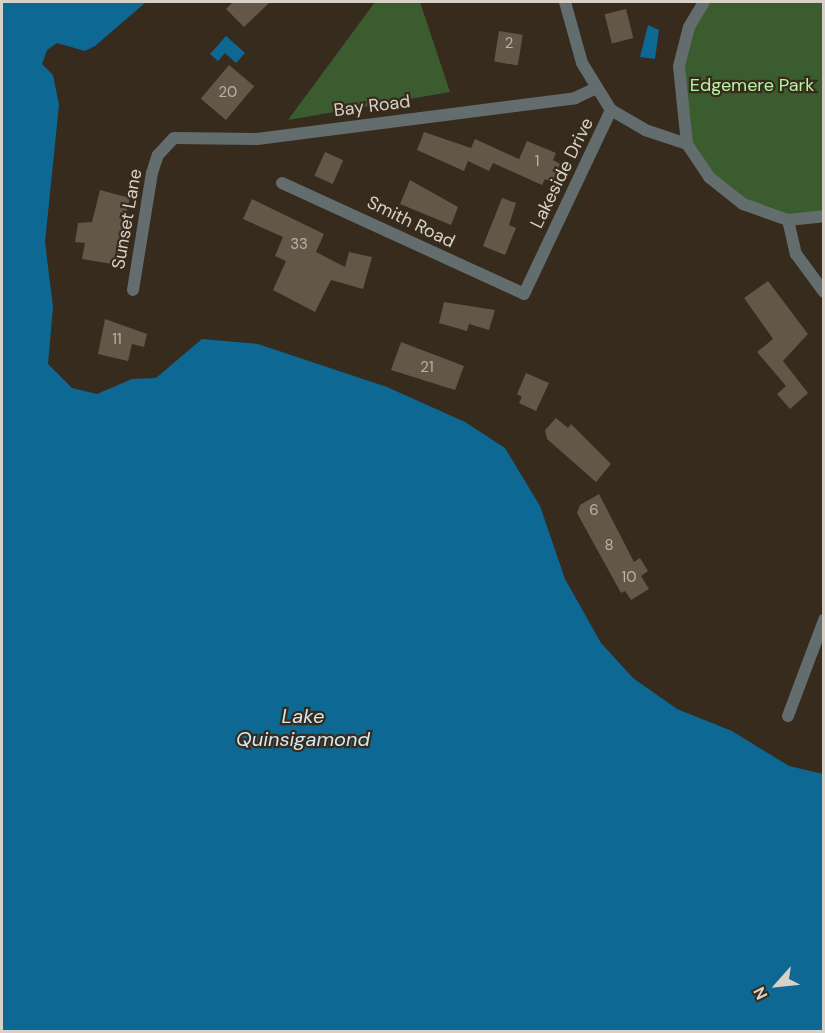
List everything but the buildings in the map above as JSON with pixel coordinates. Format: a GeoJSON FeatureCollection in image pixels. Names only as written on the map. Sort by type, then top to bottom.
{"type":"FeatureCollection","features":[{"type":"Feature","properties":{"kind":"street","name":"Lakeside Drive"},"geometry":{"type":"LineString","coordinates":[[524,294],[611,110],[596,88],[572,36],[565,2]]}},
{"type":"Feature","properties":{"kind":"street"},"geometry":{"type":"LineString","coordinates":[[687,144],[679,66],[689,27],[704,2]]}},
{"type":"Feature","properties":{"kind":"street","name":"Bay Road"},"geometry":{"type":"LineString","coordinates":[[158,155],[174,138],[257,139],[574,98],[596,88]]}},
{"type":"Feature","properties":{"kind":"street"},"geometry":{"type":"LineString","coordinates":[[611,110],[645,130],[687,144],[724,190],[766,215],[788,220],[824,216]]}},
{"type":"Feature","properties":{"kind":"street","name":"Sunset Lane"},"geometry":{"type":"LineString","coordinates":[[133,290],[158,155]]}},
{"type":"Feature","properties":{"kind":"street","name":"Smith Road"},"geometry":{"type":"LineString","coordinates":[[282,183],[524,294]]}},
{"type":"Feature","properties":{"kind":"street"},"geometry":{"type":"LineString","coordinates":[[788,220],[796,254],[824,292]]}},
{"type":"Feature","properties":{"kind":"street"},"geometry":{"type":"LineString","coordinates":[[788,716],[824,620]]}},
{"type":"Feature","properties":{"kind":"green space"},"geometry":{"type":"Polygon","coordinates":[[[375,2],[420,2],[450,92],[288,120],[375,2]]]}},
{"type":"Feature","properties":{"kind":"green space","name":"Edgemere Park"},"geometry":{"type":"Polygon","coordinates":[[[706,2],[823,2],[823,216],[766,215],[724,190],[687,144],[678,83],[698,12],[706,2]]]}},
{"type":"Feature","properties":{"kind":"water","name":"Lake Quinsigamond"},"geometry":{"type":"Polygon","coordinates":[[[2,2],[146,2],[95,46],[85,51],[57,43],[47,50],[42,64],[53,75],[59,105],[45,242],[53,307],[48,364],[72,388],[97,394],[132,379],[156,378],[202,339],[258,344],[387,387],[465,422],[505,448],[540,506],[565,579],[601,643],[633,678],[677,709],[732,731],[789,766],[823,774],[823,1031],[2,1031],[2,2]]]}},
{"type":"Feature","properties":{"kind":"water"},"geometry":{"type":"Polygon","coordinates":[[[648,25],[659,30],[655,59],[640,57],[648,25]]]}},
{"type":"Feature","properties":{"kind":"water"},"geometry":{"type":"Polygon","coordinates":[[[226,36],[245,53],[236,63],[225,53],[218,61],[210,54],[226,36]]]}}]}
